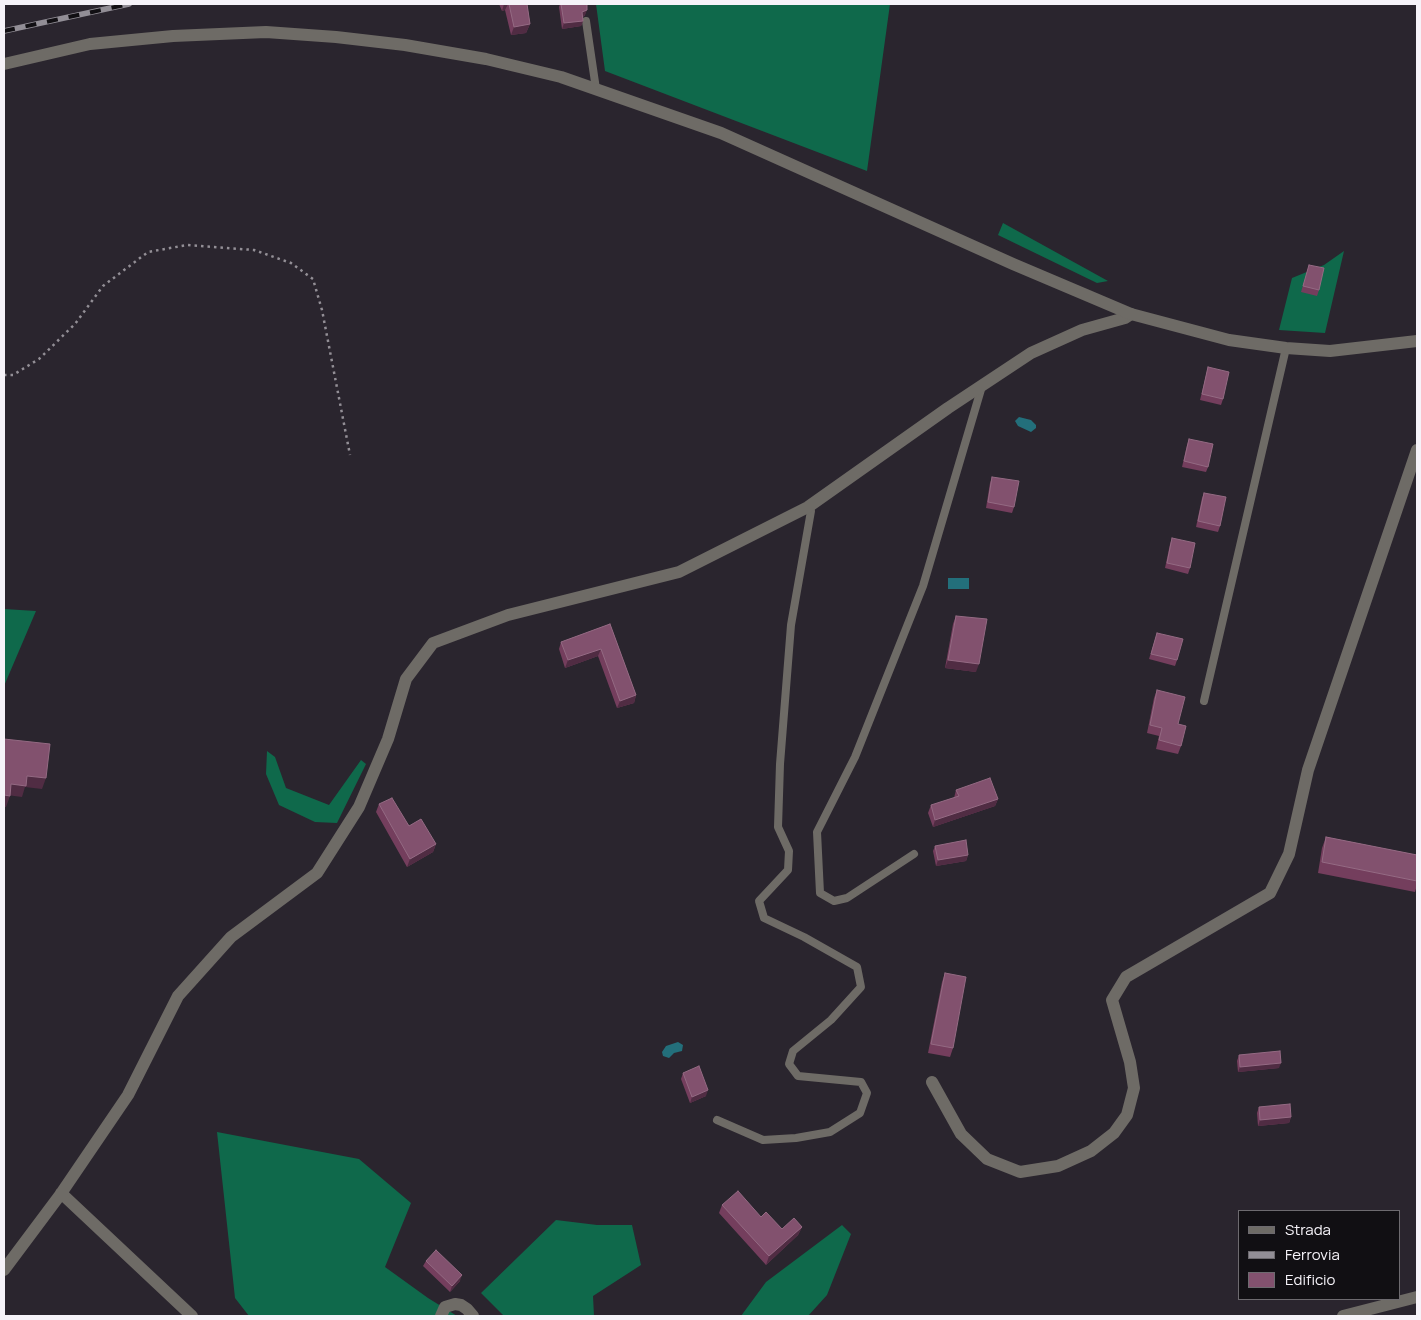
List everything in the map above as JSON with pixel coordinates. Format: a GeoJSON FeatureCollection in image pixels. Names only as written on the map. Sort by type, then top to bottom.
{"type":"FeatureCollection","features":[{"type":"Feature","properties":{"kind":"street"},"geometry":{"type":"LineString","coordinates":[[4,64],[90,44],[173,36],[266,32],[336,37],[405,45],[486,59],[561,77],[721,133],[1004,260],[1131,314],[1229,340],[1286,348],[1330,351],[1417,342]]}},
{"type":"Feature","properties":{"kind":"street"},"geometry":{"type":"LineString","coordinates":[[4,1270],[61,1193],[128,1095],[178,996],[231,937],[318,873],[359,807],[388,739],[406,679],[433,643],[508,615],[679,572],[808,507],[948,408],[1031,353],[1082,330],[1125,318],[1131,314]]}},
{"type":"Feature","properties":{"kind":"street"},"geometry":{"type":"LineString","coordinates":[[932,1082],[961,1134],[987,1159],[1020,1172],[1058,1166],[1091,1151],[1114,1133],[1127,1115],[1134,1088],[1130,1062],[1112,1000],[1126,977],[1270,893],[1289,854],[1308,770],[1417,450]]}},
{"type":"Feature","properties":{"kind":"street"},"geometry":{"type":"LineString","coordinates":[[61,1193],[192,1316]]}},
{"type":"Feature","properties":{"kind":"street"},"geometry":{"type":"LineString","coordinates":[[1343,1316],[1417,1297]]}},
{"type":"Feature","properties":{"kind":"street"},"geometry":{"type":"LineString","coordinates":[[441,1316],[445,1307],[455,1304],[461,1305],[473,1316]]}},
{"type":"Feature","properties":{"kind":"lane"},"geometry":{"type":"LineString","coordinates":[[586,21],[596,89]]}},
{"type":"Feature","properties":{"kind":"lane"},"geometry":{"type":"LineString","coordinates":[[1204,701],[1286,348]]}},
{"type":"Feature","properties":{"kind":"lane"},"geometry":{"type":"LineString","coordinates":[[914,854],[847,898],[834,902],[820,893],[817,832],[855,757],[923,586],[982,386]]}},
{"type":"Feature","properties":{"kind":"lane"},"geometry":{"type":"LineString","coordinates":[[717,1120],[763,1140],[796,1138],[830,1132],[860,1113],[866,1093],[861,1082],[798,1076],[789,1064],[793,1051],[831,1020],[861,987],[858,967],[804,937],[764,918],[759,901],[788,870],[789,851],[778,827],[780,764],[791,625],[810,511],[808,507]]}},
{"type":"Feature","properties":{"kind":"path"},"geometry":{"type":"LineString","coordinates":[[4,375],[13,375],[39,359],[76,324],[103,286],[148,252],[187,245],[254,250],[291,263],[313,279],[322,310],[350,455]]}},
{"type":"Feature","properties":{"kind":"green space"},"geometry":{"type":"Polygon","coordinates":[[[596,4],[890,4],[867,171],[605,71],[596,4]]]}},
{"type":"Feature","properties":{"kind":"green space"},"geometry":{"type":"Polygon","coordinates":[[[1003,223],[1108,281],[1097,283],[998,235],[1003,223]]]}},
{"type":"Feature","properties":{"kind":"green space"},"geometry":{"type":"Polygon","coordinates":[[[1344,251],[1325,333],[1279,330],[1292,278],[1324,265],[1344,251]]]}},
{"type":"Feature","properties":{"kind":"green space"},"geometry":{"type":"Polygon","coordinates":[[[4,609],[36,611],[4,686],[4,609]]]}},
{"type":"Feature","properties":{"kind":"green space"},"geometry":{"type":"Polygon","coordinates":[[[267,751],[275,757],[286,788],[329,805],[361,760],[366,764],[337,823],[315,822],[279,805],[266,774],[267,751]]]}},
{"type":"Feature","properties":{"kind":"green space"},"geometry":{"type":"Polygon","coordinates":[[[217,1132],[359,1159],[411,1203],[385,1267],[457,1316],[249,1316],[235,1298],[217,1132]]]}},
{"type":"Feature","properties":{"kind":"green space"},"geometry":{"type":"Polygon","coordinates":[[[556,1220],[597,1225],[632,1225],[641,1265],[593,1296],[594,1316],[504,1316],[481,1293],[556,1220]]]}},
{"type":"Feature","properties":{"kind":"green space"},"geometry":{"type":"Polygon","coordinates":[[[842,1225],[851,1234],[827,1295],[808,1316],[741,1316],[766,1282],[842,1225]]]}},
{"type":"Feature","properties":{"kind":"water"},"geometry":{"type":"Polygon","coordinates":[[[1019,417],[1031,420],[1036,425],[1036,428],[1031,432],[1018,426],[1015,421],[1019,417]]]}},
{"type":"Feature","properties":{"kind":"water"},"geometry":{"type":"Polygon","coordinates":[[[948,578],[969,578],[969,589],[948,589],[948,578]]]}},
{"type":"Feature","properties":{"kind":"water"},"geometry":{"type":"Polygon","coordinates":[[[678,1042],[683,1045],[682,1051],[674,1053],[669,1058],[663,1056],[662,1052],[666,1046],[678,1042]]]}},
{"type":"Feature","properties":{"kind":"building"},"geometry":{"type":"Polygon","coordinates":[[[509,4],[527,4],[530,24],[514,27],[509,4]]]}},
{"type":"Feature","properties":{"kind":"building"},"geometry":{"type":"Polygon","coordinates":[[[561,4],[587,4],[587,10],[582,12],[583,21],[564,23],[561,4]]]}},
{"type":"Feature","properties":{"kind":"building"},"geometry":{"type":"Polygon","coordinates":[[[1309,265],[1324,268],[1319,290],[1303,286],[1309,265]]]}},
{"type":"Feature","properties":{"kind":"building"},"geometry":{"type":"Polygon","coordinates":[[[1208,367],[1229,372],[1223,399],[1202,394],[1208,367]]]}},
{"type":"Feature","properties":{"kind":"building"},"geometry":{"type":"Polygon","coordinates":[[[1189,439],[1213,444],[1208,467],[1184,461],[1189,439]]]}},
{"type":"Feature","properties":{"kind":"building"},"geometry":{"type":"Polygon","coordinates":[[[992,477],[1019,481],[1014,507],[988,502],[992,477]]]}},
{"type":"Feature","properties":{"kind":"building"},"geometry":{"type":"Polygon","coordinates":[[[1204,493],[1226,497],[1220,526],[1198,521],[1204,493]]]}},
{"type":"Feature","properties":{"kind":"building"},"geometry":{"type":"Polygon","coordinates":[[[1172,538],[1195,543],[1190,568],[1167,563],[1172,538]]]}},
{"type":"Feature","properties":{"kind":"building"},"geometry":{"type":"Polygon","coordinates":[[[956,616],[987,619],[979,664],[948,660],[956,616]]]}},
{"type":"Feature","properties":{"kind":"building"},"geometry":{"type":"Polygon","coordinates":[[[610,624],[636,695],[620,701],[601,649],[568,660],[561,642],[610,624]]]}},
{"type":"Feature","properties":{"kind":"building"},"geometry":{"type":"Polygon","coordinates":[[[1157,633],[1183,639],[1177,660],[1151,654],[1157,633]]]}},
{"type":"Feature","properties":{"kind":"building"},"geometry":{"type":"Polygon","coordinates":[[[1157,690],[1185,697],[1178,724],[1186,726],[1181,746],[1159,740],[1162,728],[1150,725],[1157,690]]]}},
{"type":"Feature","properties":{"kind":"building"},"geometry":{"type":"Polygon","coordinates":[[[4,739],[50,744],[46,778],[27,776],[26,786],[11,784],[10,796],[4,795],[4,739]]]}},
{"type":"Feature","properties":{"kind":"building"},"geometry":{"type":"Polygon","coordinates":[[[990,778],[998,799],[935,820],[931,805],[959,796],[956,790],[990,778]]]}},
{"type":"Feature","properties":{"kind":"building"},"geometry":{"type":"Polygon","coordinates":[[[392,798],[409,826],[421,819],[436,844],[410,859],[379,804],[392,798]]]}},
{"type":"Feature","properties":{"kind":"building"},"geometry":{"type":"Polygon","coordinates":[[[1326,837],[1417,855],[1417,881],[1322,862],[1326,837]]]}},
{"type":"Feature","properties":{"kind":"building"},"geometry":{"type":"Polygon","coordinates":[[[966,840],[968,855],[938,860],[935,846],[966,840]]]}},
{"type":"Feature","properties":{"kind":"building"},"geometry":{"type":"Polygon","coordinates":[[[945,973],[966,977],[953,1048],[931,1044],[945,973]]]}},
{"type":"Feature","properties":{"kind":"building"},"geometry":{"type":"Polygon","coordinates":[[[1280,1051],[1281,1063],[1240,1067],[1239,1055],[1280,1051]]]}},
{"type":"Feature","properties":{"kind":"building"},"geometry":{"type":"Polygon","coordinates":[[[699,1066],[708,1090],[692,1097],[683,1073],[699,1066]]]}},
{"type":"Feature","properties":{"kind":"building"},"geometry":{"type":"Polygon","coordinates":[[[1290,1104],[1291,1117],[1260,1120],[1259,1107],[1290,1104]]]}},
{"type":"Feature","properties":{"kind":"building"},"geometry":{"type":"Polygon","coordinates":[[[738,1191],[761,1217],[766,1212],[782,1229],[794,1218],[802,1227],[769,1256],[722,1205],[738,1191]]]}},
{"type":"Feature","properties":{"kind":"building"},"geometry":{"type":"Polygon","coordinates":[[[436,1250],[462,1275],[452,1286],[426,1261],[436,1250]]]}},
{"type":"Feature","properties":{"kind":"railway"},"geometry":{"type":"LineString","coordinates":[[4,31],[129,4]]}}]}
